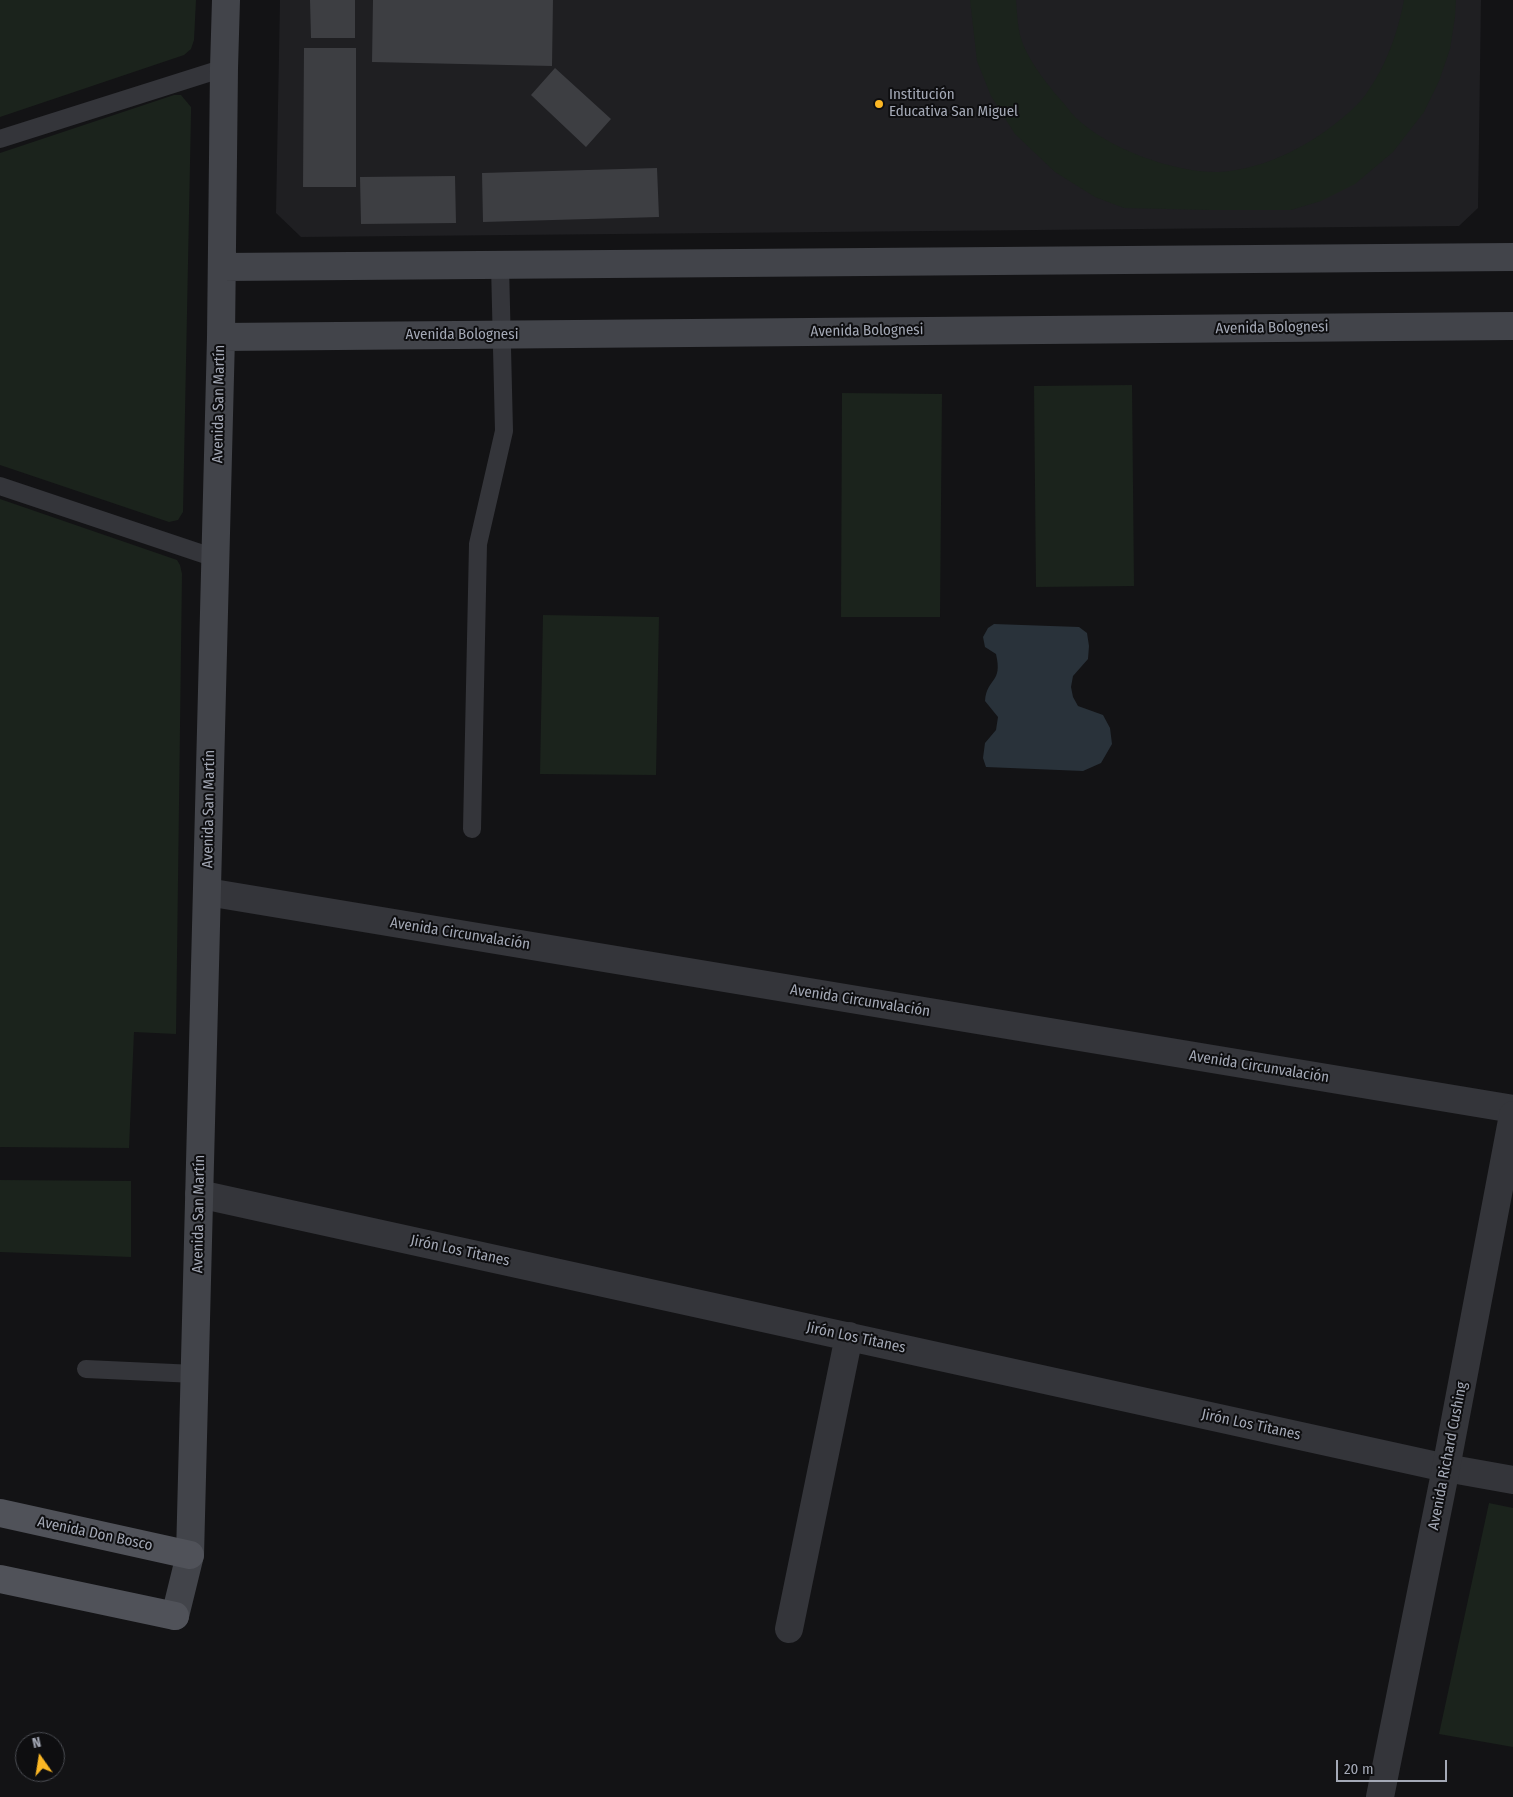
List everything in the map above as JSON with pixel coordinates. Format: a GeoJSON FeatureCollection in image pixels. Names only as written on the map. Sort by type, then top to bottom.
{"type":"FeatureCollection","features":[{"type":"Feature","properties":{"kind":"main road","name":"Avenida San Martín"},"geometry":{"type":"LineString","coordinates":[[0,1579],[175,1616],[190,1555],[221,337],[226,0]]}},
{"type":"Feature","properties":{"kind":"main road"},"geometry":{"type":"LineString","coordinates":[[222,267],[1513,257]]}},
{"type":"Feature","properties":{"kind":"main road","name":"Avenida Bolognesi"},"geometry":{"type":"LineString","coordinates":[[221,337],[1513,326]]}},
{"type":"Feature","properties":{"kind":"main road","name":"Avenida Don Bosco"},"geometry":{"type":"LineString","coordinates":[[0,1514],[190,1555]]}},
{"type":"Feature","properties":{"kind":"street","name":"Avenida Circunvalación"},"geometry":{"type":"LineString","coordinates":[[207,892],[1513,1109]]}},
{"type":"Feature","properties":{"kind":"street","name":"Avenida Richard Cushing"},"geometry":{"type":"LineString","coordinates":[[1380,1797],[1446,1468],[1513,1115]]}},
{"type":"Feature","properties":{"kind":"street","name":"Jirón Los Titanes"},"geometry":{"type":"LineString","coordinates":[[199,1194],[1446,1468],[1513,1480]]}},
{"type":"Feature","properties":{"kind":"street"},"geometry":{"type":"LineString","coordinates":[[789,1629],[849,1336]]}},
{"type":"Feature","properties":{"kind":"lane"},"geometry":{"type":"LineString","coordinates":[[0,139],[224,68]]}},
{"type":"Feature","properties":{"kind":"lane"},"geometry":{"type":"LineString","coordinates":[[472,829],[478,544],[504,431],[500,265]]}},
{"type":"Feature","properties":{"kind":"lane"},"geometry":{"type":"LineString","coordinates":[[0,486],[215,558]]}},
{"type":"Feature","properties":{"kind":"lane"},"geometry":{"type":"LineString","coordinates":[[86,1369],[195,1374]]}},
{"type":"Feature","properties":{"kind":"shaded area"},"geometry":{"type":"Polygon","coordinates":[[[0,0],[196,0],[194,40],[191,49],[184,55],[0,117],[0,0]]]}},
{"type":"Feature","properties":{"kind":"shaded area","name":"Institución Educativa San Miguel"},"geometry":{"type":"Polygon","coordinates":[[[280,0],[1481,0],[1478,208],[1459,226],[301,237],[276,213],[280,0]]]}},
{"type":"Feature","properties":{"kind":"shaded area"},"geometry":{"type":"Polygon","coordinates":[[[970,0],[1016,0],[1021,39],[1029,57],[1047,83],[1076,118],[1090,129],[1124,149],[1163,164],[1201,171],[1219,172],[1233,171],[1262,164],[1303,146],[1353,109],[1366,94],[1380,72],[1395,37],[1404,0],[1456,0],[1450,49],[1439,81],[1424,112],[1393,152],[1355,184],[1321,201],[1291,210],[1209,210],[1124,208],[1095,197],[1055,172],[1015,134],[991,96],[977,61],[970,0]]]}},
{"type":"Feature","properties":{"kind":"shaded area"},"geometry":{"type":"Polygon","coordinates":[[[174,95],[181,95],[191,107],[191,114],[183,512],[178,520],[169,522],[0,465],[0,153],[174,95]]]}},
{"type":"Feature","properties":{"kind":"shaded area"},"geometry":{"type":"Polygon","coordinates":[[[1132,385],[1134,586],[1036,587],[1034,386],[1132,385]]]}},
{"type":"Feature","properties":{"kind":"shaded area"},"geometry":{"type":"Polygon","coordinates":[[[842,393],[942,394],[940,617],[841,617],[842,393]]]}},
{"type":"Feature","properties":{"kind":"shaded area"},"geometry":{"type":"Polygon","coordinates":[[[0,499],[177,560],[182,574],[176,1034],[134,1032],[129,1148],[0,1147],[0,499]]]}},
{"type":"Feature","properties":{"kind":"shaded area"},"geometry":{"type":"Polygon","coordinates":[[[543,615],[659,617],[656,775],[540,774],[543,615]]]}},
{"type":"Feature","properties":{"kind":"shaded area"},"geometry":{"type":"Polygon","coordinates":[[[994,624],[1079,627],[1087,633],[1088,659],[1073,676],[1071,687],[1073,697],[1078,706],[1103,715],[1110,728],[1112,744],[1101,763],[1083,771],[986,767],[983,758],[985,743],[996,730],[998,717],[985,701],[986,693],[998,671],[998,664],[996,654],[985,647],[983,637],[988,628],[994,624]]]}},
{"type":"Feature","properties":{"kind":"shaded area"},"geometry":{"type":"Polygon","coordinates":[[[0,1180],[131,1181],[131,1257],[0,1252],[0,1180]]]}},
{"type":"Feature","properties":{"kind":"shaded area"},"geometry":{"type":"Polygon","coordinates":[[[1489,1503],[1513,1508],[1513,1747],[1439,1734],[1489,1503]]]}},
{"type":"Feature","properties":{"kind":"building"},"geometry":{"type":"Polygon","coordinates":[[[310,0],[355,0],[355,38],[311,38],[310,0]]]}},
{"type":"Feature","properties":{"kind":"building"},"geometry":{"type":"Polygon","coordinates":[[[373,0],[553,0],[552,66],[372,62],[373,0]]]}},
{"type":"Feature","properties":{"kind":"building"},"geometry":{"type":"Polygon","coordinates":[[[304,48],[356,48],[356,187],[303,187],[304,48]]]}},
{"type":"Feature","properties":{"kind":"building"},"geometry":{"type":"Polygon","coordinates":[[[555,68],[611,119],[586,147],[531,95],[555,68]]]}},
{"type":"Feature","properties":{"kind":"building"},"geometry":{"type":"Polygon","coordinates":[[[657,168],[659,217],[483,222],[482,173],[657,168]]]}},
{"type":"Feature","properties":{"kind":"building"},"geometry":{"type":"Polygon","coordinates":[[[455,176],[456,223],[361,224],[360,177],[455,176]]]}},
{"type":"Feature","properties":{"kind":"place","name":"Institución Educativa San Miguel"},"geometry":{"type":"Point","coordinates":[879,104]}}]}
